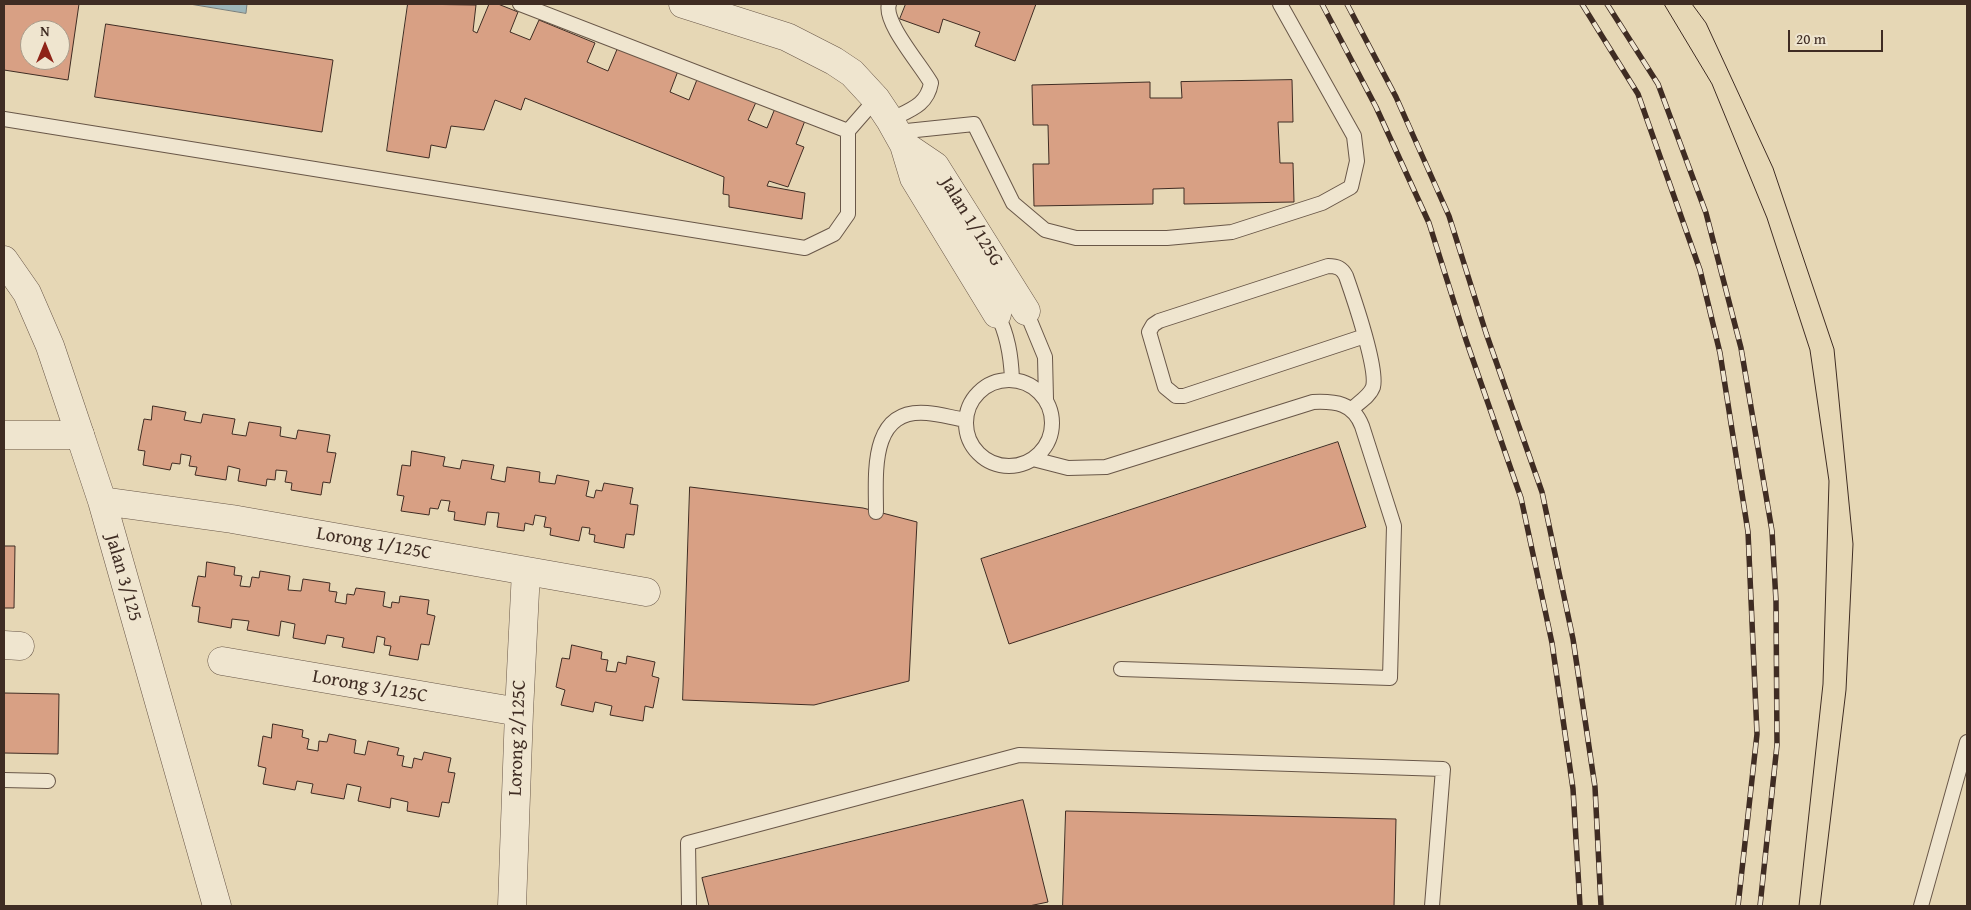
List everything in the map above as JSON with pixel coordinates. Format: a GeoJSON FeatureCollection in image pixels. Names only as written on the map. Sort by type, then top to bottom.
{"type":"FeatureCollection","features":[{"type":"Feature","properties":{"kind":"street","name":"Jalan 1/125G"},"geometry":{"type":"LineString","coordinates":[[683,4],[787,38],[816,51],[852,73],[892,124],[935,166],[1019,299]]}},
{"type":"Feature","properties":{"kind":"street","name":"Jalan 1/125G"},"geometry":{"type":"LineString","coordinates":[[892,124],[914,178],[993,307]]}},
{"type":"Feature","properties":{"kind":"street","name":"Jalan 3/125"},"geometry":{"type":"LineString","coordinates":[[4,260],[31,302],[50,346],[102,501],[217,906]]}},
{"type":"Feature","properties":{"kind":"street"},"geometry":{"type":"LineString","coordinates":[[993,307],[1019,299]]}},
{"type":"Feature","properties":{"kind":"street"},"geometry":{"type":"LineString","coordinates":[[4,435],[80,435]]}},
{"type":"Feature","properties":{"kind":"street","name":"Lorong 1/125C"},"geometry":{"type":"LineString","coordinates":[[102,501],[232,519],[646,592]]}},
{"type":"Feature","properties":{"kind":"street","name":"Lorong 2/125C"},"geometry":{"type":"LineString","coordinates":[[512,906],[518,712],[526,571]]}},
{"type":"Feature","properties":{"kind":"street","name":"Lorong 3/125C"},"geometry":{"type":"LineString","coordinates":[[222,661],[518,712]]}},
{"type":"Feature","properties":{"kind":"lane"},"geometry":{"type":"LineString","coordinates":[[520,4],[848,131],[892,124],[974,124],[1013,203],[1045,230],[1076,238],[1167,238],[1232,232],[1313,206],[1351,187],[1358,161],[1354,136],[1280,4]]}},
{"type":"Feature","properties":{"kind":"lane"},"geometry":{"type":"LineString","coordinates":[[889,4],[887,10],[892,24],[930,83],[929,95],[918,106],[892,124]]}},
{"type":"Feature","properties":{"kind":"lane"},"geometry":{"type":"LineString","coordinates":[[4,119],[805,248],[834,234],[848,214],[848,131]]}},
{"type":"Feature","properties":{"kind":"lane"},"geometry":{"type":"LineString","coordinates":[[1352,409],[1373,387],[1365,336],[1346,276],[1343,270],[1336,266],[1328,266],[1159,321],[1153,325],[1149,332],[1166,387],[1176,396],[1184,396],[1365,336]]}},
{"type":"Feature","properties":{"kind":"lane"},"geometry":{"type":"LineString","coordinates":[[1019,299],[1045,357],[1046,399]]}},
{"type":"Feature","properties":{"kind":"lane"},"geometry":{"type":"LineString","coordinates":[[993,307],[1005,329],[1012,379]]}},
{"type":"Feature","properties":{"kind":"lane"},"geometry":{"type":"LineString","coordinates":[[1012,379],[1025,382],[1037,389],[1046,399],[1052,412],[1053,425],[1050,438],[1044,450],[1034,459],[1021,465],[1007,466],[993,463],[972,446],[967,434],[966,420],[968,407],[975,395],[998,380],[1012,379]]}},
{"type":"Feature","properties":{"kind":"lane"},"geometry":{"type":"LineString","coordinates":[[1034,459],[1068,468],[1106,468],[1300,405],[1336,402],[1352,409],[1358,416],[1394,526],[1390,678],[1122,669]]}},
{"type":"Feature","properties":{"kind":"lane"},"geometry":{"type":"LineString","coordinates":[[876,512],[878,447],[891,425],[903,417],[926,413],[966,420]]}},
{"type":"Feature","properties":{"kind":"lane"},"geometry":{"type":"LineString","coordinates":[[1921,906],[1967,742]]}},
{"type":"Feature","properties":{"kind":"lane"},"geometry":{"type":"LineString","coordinates":[[689,906],[688,843],[1019,756],[1443,769],[1432,906]]}},
{"type":"Feature","properties":{"kind":"lane"},"geometry":{"type":"LineString","coordinates":[[4,780],[48,781]]}},
{"type":"Feature","properties":{"kind":"water"},"geometry":{"type":"Polygon","coordinates":[[[190,4],[247,4],[246,13],[190,4]]]}},
{"type":"Feature","properties":{"kind":"building"},"geometry":{"type":"Polygon","coordinates":[[[4,4],[79,4],[70,66],[70,20],[20,20],[20,70],[69,70],[68,80],[4,70],[4,4]]]}},
{"type":"Feature","properties":{"kind":"building"},"geometry":{"type":"Polygon","coordinates":[[[408,4],[476,5],[473,31],[477,33],[489,4],[498,4],[518,12],[510,32],[530,40],[539,20],[595,43],[587,62],[608,71],[618,47],[678,71],[670,92],[689,100],[698,77],[757,100],[748,120],[767,128],[776,106],[806,118],[796,144],[804,147],[788,187],[769,181],[767,186],[805,193],[802,219],[729,207],[729,195],[723,194],[724,177],[525,98],[521,110],[495,100],[484,130],[451,126],[446,148],[431,145],[429,158],[387,151],[408,4]]]}},
{"type":"Feature","properties":{"kind":"building"},"geometry":{"type":"Polygon","coordinates":[[[906,4],[1036,4],[1015,61],[975,46],[980,32],[943,19],[939,33],[900,19],[906,4]]]}},
{"type":"Feature","properties":{"kind":"building"},"geometry":{"type":"Polygon","coordinates":[[[106,24],[333,60],[322,132],[95,97],[106,24]]]}},
{"type":"Feature","properties":{"kind":"building"},"geometry":{"type":"Polygon","coordinates":[[[1292,80],[1293,122],[1278,122],[1280,163],[1293,163],[1294,202],[1184,204],[1184,188],[1153,189],[1153,204],[1034,206],[1033,164],[1049,164],[1048,125],[1033,125],[1032,85],[1150,82],[1150,98],[1182,98],[1181,82],[1292,80]]]}},
{"type":"Feature","properties":{"kind":"building"},"geometry":{"type":"Polygon","coordinates":[[[153,406],[186,412],[184,420],[201,423],[203,414],[235,419],[232,434],[246,436],[249,422],[281,427],[280,436],[296,439],[298,430],[330,435],[327,452],[336,453],[330,483],[323,482],[321,495],[291,490],[292,483],[285,482],[287,471],[276,470],[275,480],[267,479],[266,486],[238,481],[240,469],[228,466],[226,480],[195,475],[197,467],[189,466],[191,456],[181,454],[180,464],[172,463],[170,470],[143,465],[145,451],[138,450],[144,419],[151,420],[153,406]]]}},
{"type":"Feature","properties":{"kind":"building"},"geometry":{"type":"Polygon","coordinates":[[[1338,442],[1366,527],[1009,644],[981,559],[1338,442]]]}},
{"type":"Feature","properties":{"kind":"building"},"geometry":{"type":"Polygon","coordinates":[[[412,451],[445,457],[443,466],[460,469],[462,460],[494,465],[491,479],[505,482],[507,467],[540,472],[539,482],[555,484],[557,475],[589,481],[586,496],[594,498],[596,490],[602,491],[604,483],[633,488],[630,504],[638,505],[634,535],[626,534],[624,548],[594,542],[595,535],[589,534],[590,528],[582,527],[579,541],[550,535],[551,528],[544,527],[546,517],[535,515],[533,525],[525,523],[524,531],[497,527],[499,513],[487,512],[485,525],[454,520],[455,512],[448,511],[450,501],[441,500],[438,509],[430,508],[429,515],[401,511],[404,496],[397,495],[402,465],[410,466],[412,451]]]}},
{"type":"Feature","properties":{"kind":"building"},"geometry":{"type":"Polygon","coordinates":[[[690,487],[863,508],[917,522],[909,681],[814,705],[683,700],[690,487]]]}},
{"type":"Feature","properties":{"kind":"building"},"geometry":{"type":"Polygon","coordinates":[[[4,546],[15,546],[14,608],[4,608],[4,546]]]}},
{"type":"Feature","properties":{"kind":"building"},"geometry":{"type":"Polygon","coordinates":[[[207,562],[235,567],[234,575],[242,576],[240,586],[250,587],[252,577],[259,578],[260,571],[290,576],[288,590],[301,591],[303,579],[330,583],[329,591],[337,592],[335,602],[346,604],[347,594],[354,595],[356,588],[385,592],[383,606],[391,608],[392,602],[399,603],[400,596],[429,600],[427,614],[435,616],[429,645],[421,644],[418,660],[389,655],[391,646],[384,645],[385,638],[377,636],[374,653],[342,647],[344,638],[327,635],[325,644],[293,638],[295,624],[281,621],[279,636],[247,630],[249,621],[232,619],[231,628],[198,622],[200,607],[192,606],[198,576],[205,577],[207,562]]]}},
{"type":"Feature","properties":{"kind":"building"},"geometry":{"type":"Polygon","coordinates":[[[572,645],[602,652],[601,659],[608,660],[606,671],[616,672],[618,662],[626,664],[627,656],[655,662],[652,676],[659,678],[653,708],[645,706],[643,721],[610,715],[612,706],[595,702],[593,712],[561,705],[565,690],[556,687],[562,658],[569,659],[572,645]]]}},
{"type":"Feature","properties":{"kind":"building"},"geometry":{"type":"Polygon","coordinates":[[[4,693],[59,694],[58,754],[4,753],[4,693]]]}},
{"type":"Feature","properties":{"kind":"building"},"geometry":{"type":"Polygon","coordinates":[[[273,724],[303,730],[302,737],[309,739],[307,749],[318,751],[319,741],[327,742],[329,734],[356,740],[354,753],[365,755],[368,741],[399,748],[397,755],[404,756],[402,766],[412,768],[414,758],[422,760],[424,752],[451,758],[448,772],[455,773],[449,803],[442,802],[439,817],[407,811],[408,802],[391,798],[390,808],[358,801],[361,787],[347,784],[344,799],[311,793],[313,784],[297,781],[295,790],[263,784],[266,768],[258,766],[263,736],[271,738],[273,724]]]}},
{"type":"Feature","properties":{"kind":"building"},"geometry":{"type":"Polygon","coordinates":[[[1023,800],[1048,902],[1029,906],[709,906],[702,878],[1023,800]]]}},
{"type":"Feature","properties":{"kind":"building"},"geometry":{"type":"Polygon","coordinates":[[[1066,811],[1396,819],[1394,906],[1063,906],[1066,811]]]}},
{"type":"Feature","properties":{"kind":"tram line"},"geometry":{"type":"LineString","coordinates":[[1664,4],[1712,84],[1767,218],[1810,350],[1829,481],[1823,684],[1799,906]]}},
{"type":"Feature","properties":{"kind":"tram line"},"geometry":{"type":"LineString","coordinates":[[1692,4],[1706,23],[1773,168],[1834,349],[1853,544],[1846,690],[1820,906]]}},
{"type":"Feature","properties":{"kind":"railway"},"geometry":{"type":"LineString","coordinates":[[1322,4],[1376,107],[1429,223],[1466,340],[1521,498],[1552,643],[1573,789],[1580,906]]}},
{"type":"Feature","properties":{"kind":"railway"},"geometry":{"type":"LineString","coordinates":[[1347,4],[1396,97],[1449,216],[1486,333],[1542,492],[1573,639],[1595,787],[1601,906]]}},
{"type":"Feature","properties":{"kind":"railway"},"geometry":{"type":"LineString","coordinates":[[1582,4],[1638,94],[1700,270],[1720,353],[1748,532],[1757,734],[1738,906]]}},
{"type":"Feature","properties":{"kind":"railway"},"geometry":{"type":"LineString","coordinates":[[1607,4],[1658,84],[1706,213],[1741,348],[1772,531],[1776,601],[1777,745],[1760,906]]}}]}
